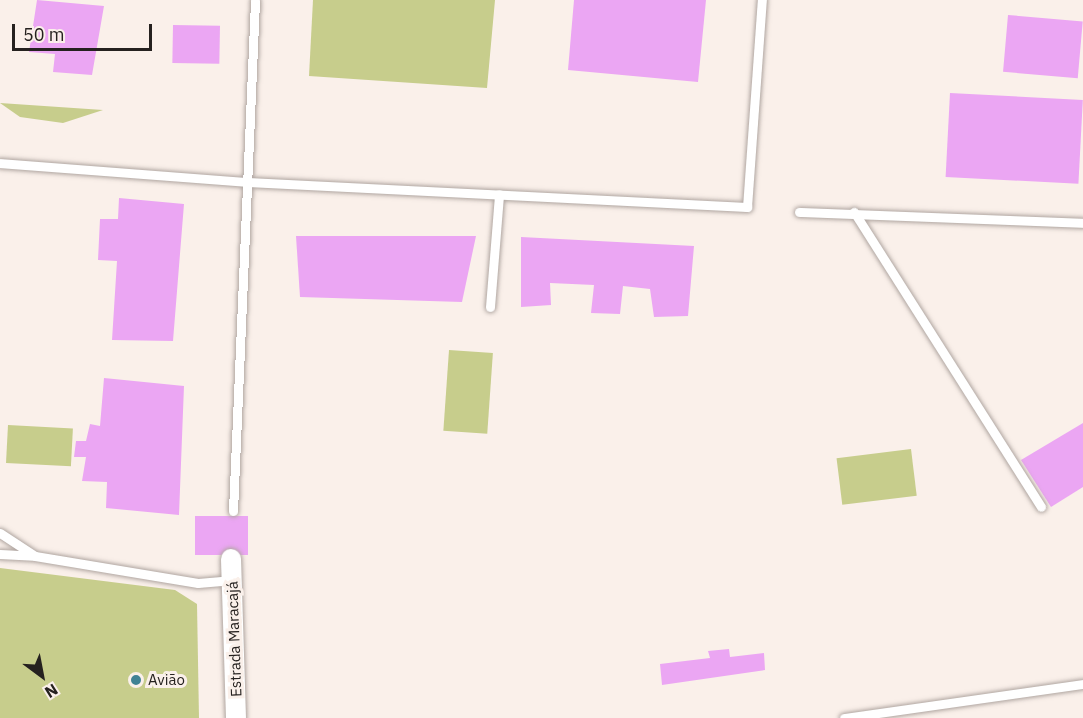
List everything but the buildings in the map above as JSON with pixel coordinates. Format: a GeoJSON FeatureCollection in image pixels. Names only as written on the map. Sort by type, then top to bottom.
{"type":"FeatureCollection","features":[{"type":"Feature","properties":{"kind":"street","name":"Estrada Maracajá"},"geometry":{"type":"LineString","coordinates":[[231,558],[236,718]]}},
{"type":"Feature","properties":{"kind":"lane"},"geometry":{"type":"LineString","coordinates":[[233,510],[255,0]]}},
{"type":"Feature","properties":{"kind":"lane"},"geometry":{"type":"LineString","coordinates":[[0,163],[247,182],[747,207],[762,0]]}},
{"type":"Feature","properties":{"kind":"lane"},"geometry":{"type":"LineString","coordinates":[[490,308],[499,194]]}},
{"type":"Feature","properties":{"kind":"lane"},"geometry":{"type":"LineString","coordinates":[[799,212],[854,212],[1083,223]]}},
{"type":"Feature","properties":{"kind":"lane"},"geometry":{"type":"LineString","coordinates":[[854,212],[1041,507]]}},
{"type":"Feature","properties":{"kind":"lane"},"geometry":{"type":"LineString","coordinates":[[0,533],[35,556]]}},
{"type":"Feature","properties":{"kind":"lane"},"geometry":{"type":"LineString","coordinates":[[0,554],[35,556],[198,583],[233,580]]}},
{"type":"Feature","properties":{"kind":"lane"},"geometry":{"type":"LineString","coordinates":[[844,718],[1083,684]]}},
{"type":"Feature","properties":{"kind":"green space"},"geometry":{"type":"Polygon","coordinates":[[[313,0],[495,0],[487,88],[309,76],[313,0]]]}},
{"type":"Feature","properties":{"kind":"green space"},"geometry":{"type":"Polygon","coordinates":[[[0,103],[103,110],[63,123],[20,117],[0,103]]]}},
{"type":"Feature","properties":{"kind":"green space"},"geometry":{"type":"Polygon","coordinates":[[[449,350],[493,353],[487,434],[443,431],[449,350]]]}},
{"type":"Feature","properties":{"kind":"green space"},"geometry":{"type":"Polygon","coordinates":[[[8,425],[73,428],[71,466],[6,463],[8,425]]]}},
{"type":"Feature","properties":{"kind":"green space"},"geometry":{"type":"Polygon","coordinates":[[[911,449],[917,496],[842,505],[837,458],[911,449]]]}},
{"type":"Feature","properties":{"kind":"green space"},"geometry":{"type":"Polygon","coordinates":[[[0,568],[175,590],[197,604],[199,718],[0,718],[0,568]]]}},
{"type":"Feature","properties":{"kind":"place","name":"Avião"},"geometry":{"type":"Point","coordinates":[136,680]}}]}
